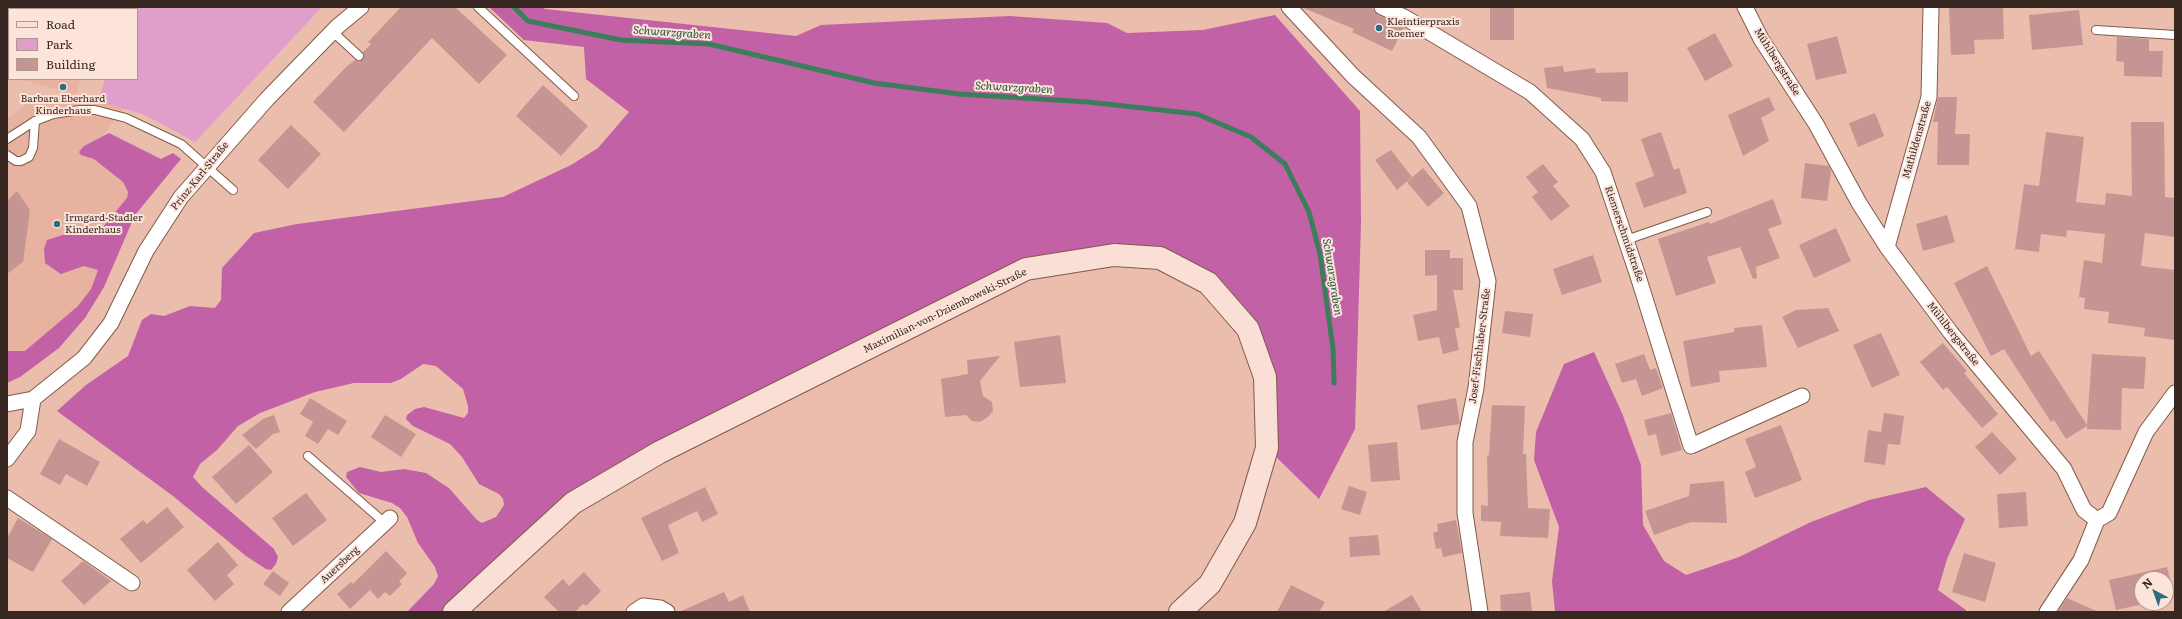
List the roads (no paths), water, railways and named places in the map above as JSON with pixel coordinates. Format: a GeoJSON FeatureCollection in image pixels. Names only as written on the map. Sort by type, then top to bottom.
{"type":"FeatureCollection","features":[{"type":"Feature","properties":{"kind":"street","name":"Prinz-Karl-Straße"},"geometry":{"type":"LineString","coordinates":[[7,404],[33,399],[84,358],[111,324],[146,251],[181,197],[267,98],[333,32],[361,7]]}},
{"type":"Feature","properties":{"kind":"street","name":"Josef-Fischhaber-Straße"},"geometry":{"type":"LineString","coordinates":[[1289,7],[1353,76],[1419,137],[1468,206],[1488,281],[1476,388],[1465,442],[1465,513],[1480,612]]}},
{"type":"Feature","properties":{"kind":"street","name":"Riemerschmidstraße"},"geometry":{"type":"LineString","coordinates":[[1382,7],[1410,21],[1530,92],[1582,139],[1603,172],[1691,446],[1802,396]]}},
{"type":"Feature","properties":{"kind":"street","name":"Mühlbergstraße"},"geometry":{"type":"LineString","coordinates":[[1745,7],[1761,39],[1816,124],[1860,203],[1887,247],[1951,333],[2064,469],[2084,510],[2097,520]]}},
{"type":"Feature","properties":{"kind":"street","name":"Mathildenstraße"},"geometry":{"type":"LineString","coordinates":[[1887,247],[1929,97],[1931,7]]}},
{"type":"Feature","properties":{"kind":"street","name":"Maximilian-von-Dziembowski-Straße"},"geometry":{"type":"LineString","coordinates":[[454,612],[573,503],[660,452],[1026,269],[1114,255],[1160,258],[1208,283],[1248,329],[1265,377],[1267,448],[1245,523],[1210,584],[1180,612]]}},
{"type":"Feature","properties":{"kind":"street"},"geometry":{"type":"LineString","coordinates":[[2047,612],[2081,560],[2097,520],[2109,513],[2146,432],[2175,393]]}},
{"type":"Feature","properties":{"kind":"street"},"geometry":{"type":"LineString","coordinates":[[7,459],[28,431],[33,399]]}},
{"type":"Feature","properties":{"kind":"street"},"geometry":{"type":"LineString","coordinates":[[7,498],[132,583]]}},
{"type":"Feature","properties":{"kind":"street","name":"Auersberg"},"geometry":{"type":"LineString","coordinates":[[290,612],[388,521]]}},
{"type":"Feature","properties":{"kind":"street"},"geometry":{"type":"LineString","coordinates":[[634,612],[643,606],[660,608],[666,612]]}},
{"type":"Feature","properties":{"kind":"lane"},"geometry":{"type":"LineString","coordinates":[[478,7],[574,96]]}},
{"type":"Feature","properties":{"kind":"lane"},"geometry":{"type":"LineString","coordinates":[[2096,30],[2175,34]]}},
{"type":"Feature","properties":{"kind":"lane"},"geometry":{"type":"LineString","coordinates":[[333,32],[359,56]]}},
{"type":"Feature","properties":{"kind":"lane"},"geometry":{"type":"LineString","coordinates":[[7,139],[11,134],[52,114],[80,110],[95,110],[126,118],[160,133],[180,144],[233,190]]}},
{"type":"Feature","properties":{"kind":"lane"},"geometry":{"type":"LineString","coordinates":[[7,154],[16,161],[21,161],[29,157],[34,148],[35,121]]}},
{"type":"Feature","properties":{"kind":"lane"},"geometry":{"type":"LineString","coordinates":[[1626,240],[1707,212]]}},
{"type":"Feature","properties":{"kind":"lane"},"geometry":{"type":"LineString","coordinates":[[308,456],[388,521]]}},
{"type":"Feature","properties":{"kind":"waterway","name":"Schwarzgraben"},"geometry":{"type":"LineString","coordinates":[[514,7],[528,21],[621,40],[709,44],[874,83],[959,94],[1088,102],[1197,114],[1251,137],[1285,164],[1309,212],[1320,254],[1333,349],[1334,383]]}},
{"type":"Feature","properties":{"kind":"place","name":"Kleintierpraxis Roemer"},"geometry":{"type":"Point","coordinates":[1379,28]}},
{"type":"Feature","properties":{"kind":"place","name":"Barbara Eberhard Kinderhaus"},"geometry":{"type":"Point","coordinates":[63,87]}},
{"type":"Feature","properties":{"kind":"place","name":"Irmgard-Stadler Kinderhaus"},"geometry":{"type":"Point","coordinates":[57,224]}}]}
